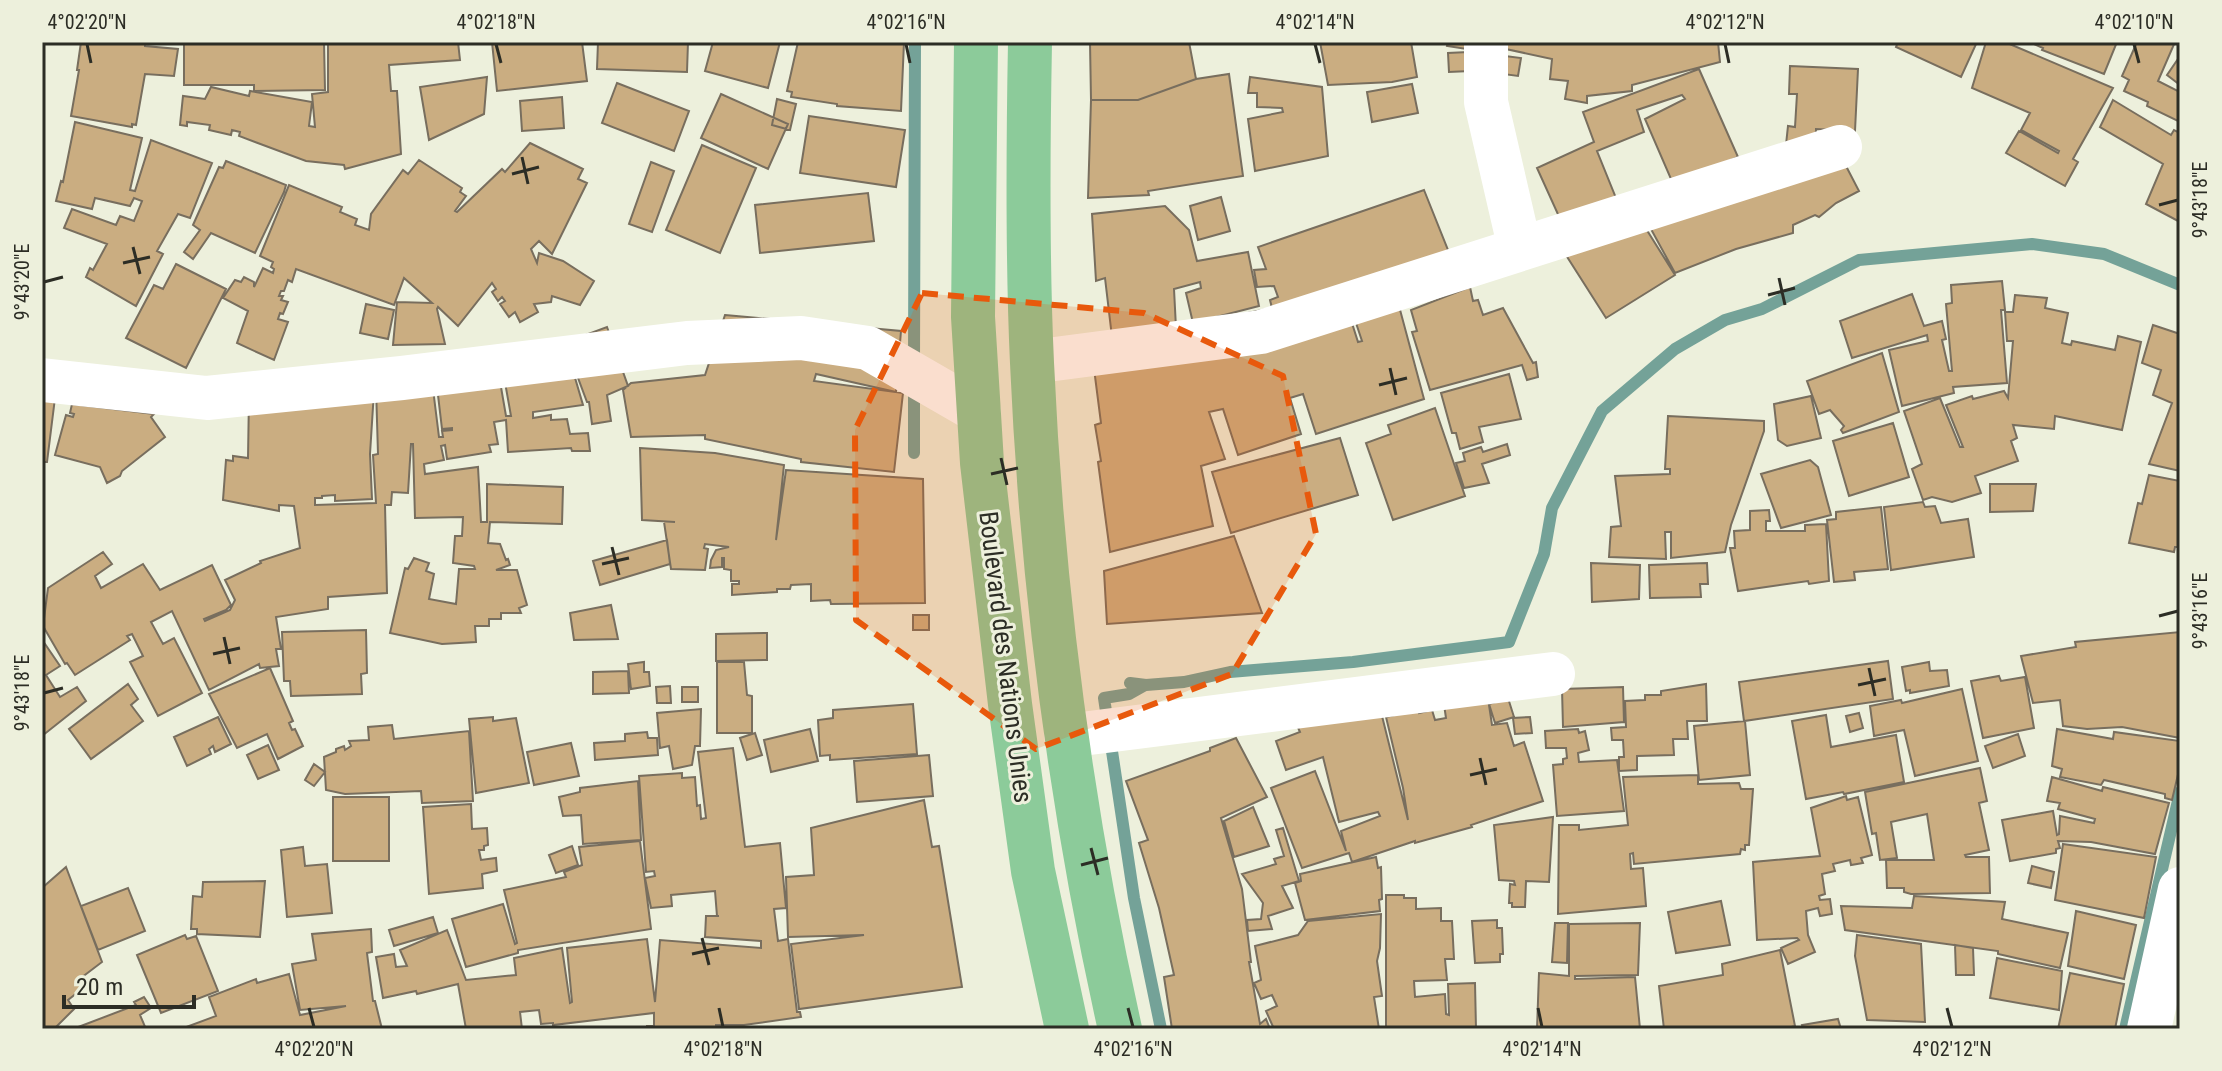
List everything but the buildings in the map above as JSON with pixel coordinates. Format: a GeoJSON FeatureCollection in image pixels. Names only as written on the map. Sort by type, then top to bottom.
{"type":"FeatureCollection","features":[{"type":"Feature","properties":{"kind":"main road","name":"Boulevard des Nations Unies"},"geometry":{"type":"LineString","coordinates":[[976,42],[973,317],[982,463],[1031,855],[1067,1029]]}},
{"type":"Feature","properties":{"kind":"main road","name":"Boulevard des Nations Unies"},"geometry":{"type":"LineString","coordinates":[[1030,42],[1028,165],[1032,362],[1040,486],[1066,736],[1103,956],[1120,1029]]}},
{"type":"Feature","properties":{"kind":"street"},"geometry":{"type":"LineString","coordinates":[[1486,42],[1486,102],[1520,249]]}},
{"type":"Feature","properties":{"kind":"street"},"geometry":{"type":"LineString","coordinates":[[1032,362],[1261,332],[1840,147]]}},
{"type":"Feature","properties":{"kind":"street"},"geometry":{"type":"LineString","coordinates":[[42,380],[207,398],[687,343],[801,338],[868,348],[979,412]]}},
{"type":"Feature","properties":{"kind":"street"},"geometry":{"type":"LineString","coordinates":[[1066,736],[1553,674]]}},
{"type":"Feature","properties":{"kind":"street"},"geometry":{"type":"LineString","coordinates":[[2149,1029],[2180,889]]}},
{"type":"Feature","properties":{"kind":"highlighted area"},"geometry":{"type":"Polygon","coordinates":[[[922,293],[1144,313],[1283,376],[1316,534],[1232,674],[1036,749],[856,620],[855,430],[922,293]]]}},
{"type":"Feature","properties":{"kind":"waterway"},"geometry":{"type":"LineString","coordinates":[[914,362],[915,42]]}},
{"type":"Feature","properties":{"kind":"waterway"},"geometry":{"type":"LineString","coordinates":[[1130,683],[1184,682],[1230,672],[1353,662],[1509,642],[1544,554],[1552,508],[1602,411],[1675,349],[1725,320],[1762,309],[1859,260],[2032,244],[2104,254],[2180,285]]}},
{"type":"Feature","properties":{"kind":"waterway"},"geometry":{"type":"LineString","coordinates":[[914,384],[914,453]]}},
{"type":"Feature","properties":{"kind":"waterway"},"geometry":{"type":"LineString","coordinates":[[1145,685],[1129,694],[1104,698],[1134,898],[1161,1029]]}},
{"type":"Feature","properties":{"kind":"waterway"},"geometry":{"type":"LineString","coordinates":[[2125,1029],[2180,792]]}}]}
